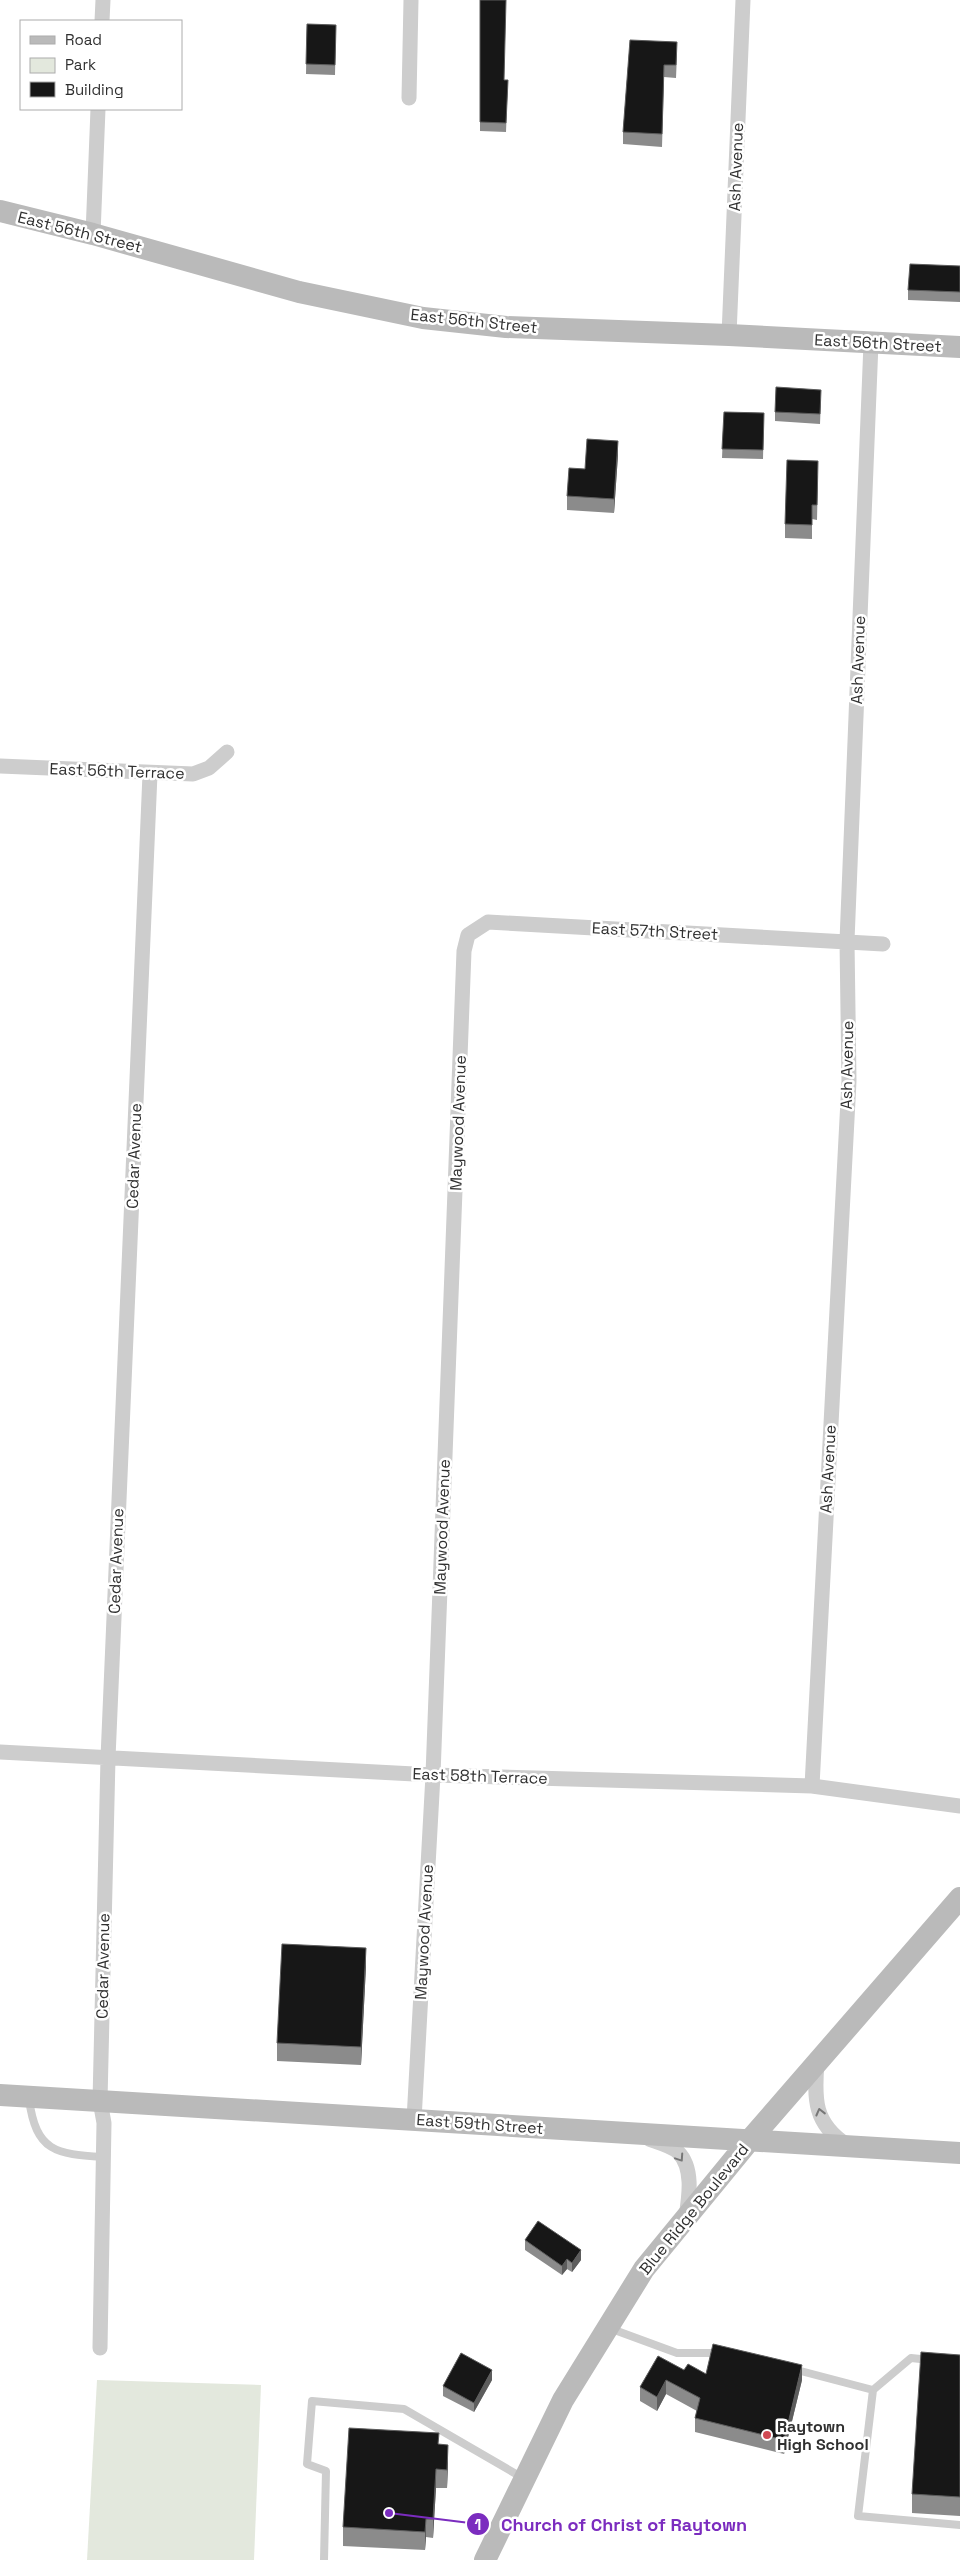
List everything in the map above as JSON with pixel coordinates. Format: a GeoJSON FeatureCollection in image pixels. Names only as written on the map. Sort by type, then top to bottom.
{"type":"FeatureCollection","features":[{"type":"Feature","properties":{"kind":"street"},"geometry":{"type":"LineString","coordinates":[[102,20],[103,0]]}},
{"type":"Feature","properties":{"kind":"street"},"geometry":{"type":"LineString","coordinates":[[409,98],[411,0]]}},
{"type":"Feature","properties":{"kind":"street","name":"Ash Avenue"},"geometry":{"type":"LineString","coordinates":[[730,334],[744,0]]}},
{"type":"Feature","properties":{"kind":"street"},"geometry":{"type":"LineString","coordinates":[[93,234],[98,110]]}},
{"type":"Feature","properties":{"kind":"street","name":"East 56th Street"},"geometry":{"type":"LineString","coordinates":[[0,212],[93,234],[299,292],[423,318],[506,327],[730,334],[960,347]]}},
{"type":"Feature","properties":{"kind":"street","name":"Ash Avenue"},"geometry":{"type":"LineString","coordinates":[[812,1786],[849,1081],[847,941],[872,343]]}},
{"type":"Feature","properties":{"kind":"street","name":"East 56th Terrace"},"geometry":{"type":"LineString","coordinates":[[0,766],[150,774],[193,774],[209,768],[227,752]]}},
{"type":"Feature","properties":{"kind":"street","name":"Cedar Avenue"},"geometry":{"type":"LineString","coordinates":[[100,2348],[104,2123],[100,2101],[108,1758],[150,774]]}},
{"type":"Feature","properties":{"kind":"street","name":"East 57th Street"},"geometry":{"type":"LineString","coordinates":[[468,935],[488,922],[883,944]]}},
{"type":"Feature","properties":{"kind":"street","name":"Maywood Avenue"},"geometry":{"type":"LineString","coordinates":[[414,2120],[433,1775],[464,951],[468,935]]}},
{"type":"Feature","properties":{"kind":"street","name":"East 58th Terrace"},"geometry":{"type":"LineString","coordinates":[[0,1752],[433,1775],[812,1786],[960,1806]]}},
{"type":"Feature","properties":{"kind":"street","name":"Blue Ridge Boulevard"},"geometry":{"type":"LineString","coordinates":[[486,2560],[563,2400],[644,2269],[749,2141],[960,1898]]}},
{"type":"Feature","properties":{"kind":"street"},"geometry":{"type":"LineString","coordinates":[[816,2063],[815,2087],[820,2117],[832,2135],[850,2147]]}},
{"type":"Feature","properties":{"kind":"street","name":"East 59th Street"},"geometry":{"type":"LineString","coordinates":[[0,2095],[960,2153]]}},
{"type":"Feature","properties":{"kind":"street"},"geometry":{"type":"LineString","coordinates":[[639,2134],[678,2152],[688,2171],[689,2194],[686,2219]]}},
{"type":"Feature","properties":{"kind":"lane"},"geometry":{"type":"LineString","coordinates":[[29,2097],[32,2119],[47,2146],[68,2155],[103,2157]]}},
{"type":"Feature","properties":{"kind":"lane"},"geometry":{"type":"LineString","coordinates":[[608,2328],[677,2353],[712,2352],[727,2354]]}},
{"type":"Feature","properties":{"kind":"lane"},"geometry":{"type":"LineString","coordinates":[[940,2360],[911,2358],[872,2390],[858,2516],[960,2524]]}},
{"type":"Feature","properties":{"kind":"lane"},"geometry":{"type":"LineString","coordinates":[[789,2368],[872,2390]]}},
{"type":"Feature","properties":{"kind":"lane"},"geometry":{"type":"LineString","coordinates":[[324,2560],[326,2471],[307,2464],[312,2401],[404,2409],[524,2479]]}},
{"type":"Feature","properties":{"kind":"green space"},"geometry":{"type":"Polygon","coordinates":[[[97,2380],[261,2385],[254,2560],[87,2560],[97,2380]]]}},
{"type":"Feature","properties":{"kind":"building"},"geometry":{"type":"Polygon","coordinates":[[[480,0],[506,0],[504,80],[508,80],[506,123],[480,122],[480,0]]]}},
{"type":"Feature","properties":{"kind":"building"},"geometry":{"type":"Polygon","coordinates":[[[307,24],[336,25],[335,65],[306,64],[307,24]]]}},
{"type":"Feature","properties":{"kind":"building"},"geometry":{"type":"Polygon","coordinates":[[[630,40],[677,42],[676,65],[664,65],[662,134],[623,132],[630,40]]]}},
{"type":"Feature","properties":{"kind":"building"},"geometry":{"type":"Polygon","coordinates":[[[910,264],[960,266],[960,292],[908,290],[910,264]]]}},
{"type":"Feature","properties":{"kind":"building"},"geometry":{"type":"Polygon","coordinates":[[[776,387],[821,390],[820,414],[775,412],[776,387]]]}},
{"type":"Feature","properties":{"kind":"building"},"geometry":{"type":"Polygon","coordinates":[[[724,412],[764,413],[763,450],[722,449],[724,412]]]}},
{"type":"Feature","properties":{"kind":"building"},"geometry":{"type":"Polygon","coordinates":[[[587,439],[618,441],[614,499],[567,496],[569,468],[585,469],[587,439]]]}},
{"type":"Feature","properties":{"kind":"building"},"geometry":{"type":"Polygon","coordinates":[[[787,460],[818,461],[817,505],[812,505],[812,525],[785,524],[787,460]]]}},
{"type":"Feature","properties":{"kind":"building"},"geometry":{"type":"Polygon","coordinates":[[[282,1944],[366,1948],[361,2047],[277,2043],[282,1944]]]}},
{"type":"Feature","properties":{"kind":"building"},"geometry":{"type":"Polygon","coordinates":[[[538,2221],[581,2250],[572,2263],[567,2259],[562,2266],[525,2240],[538,2221]]]}},
{"type":"Feature","properties":{"kind":"building"},"geometry":{"type":"Polygon","coordinates":[[[713,2344],[802,2365],[784,2440],[695,2418],[700,2398],[666,2380],[657,2397],[640,2387],[658,2356],[684,2370],[688,2364],[706,2374],[713,2344]]]}},
{"type":"Feature","properties":{"kind":"building"},"geometry":{"type":"Polygon","coordinates":[[[921,2352],[960,2355],[960,2497],[912,2494],[921,2352]]]}},
{"type":"Feature","properties":{"kind":"building"},"geometry":{"type":"Polygon","coordinates":[[[461,2353],[492,2370],[474,2403],[443,2386],[461,2353]]]}},
{"type":"Feature","properties":{"kind":"building"},"geometry":{"type":"Polygon","coordinates":[[[349,2428],[439,2433],[438,2444],[448,2445],[447,2470],[436,2469],[433,2519],[426,2519],[425,2532],[343,2527],[349,2428]]]}},
{"type":"Feature","properties":{"kind":"place","name":"Raytown High School"},"geometry":{"type":"Point","coordinates":[767,2435]}},
{"type":"Feature","properties":{"kind":"place","name":"Church of Christ of Raytown"},"geometry":{"type":"Point","coordinates":[389,2513]}}]}
